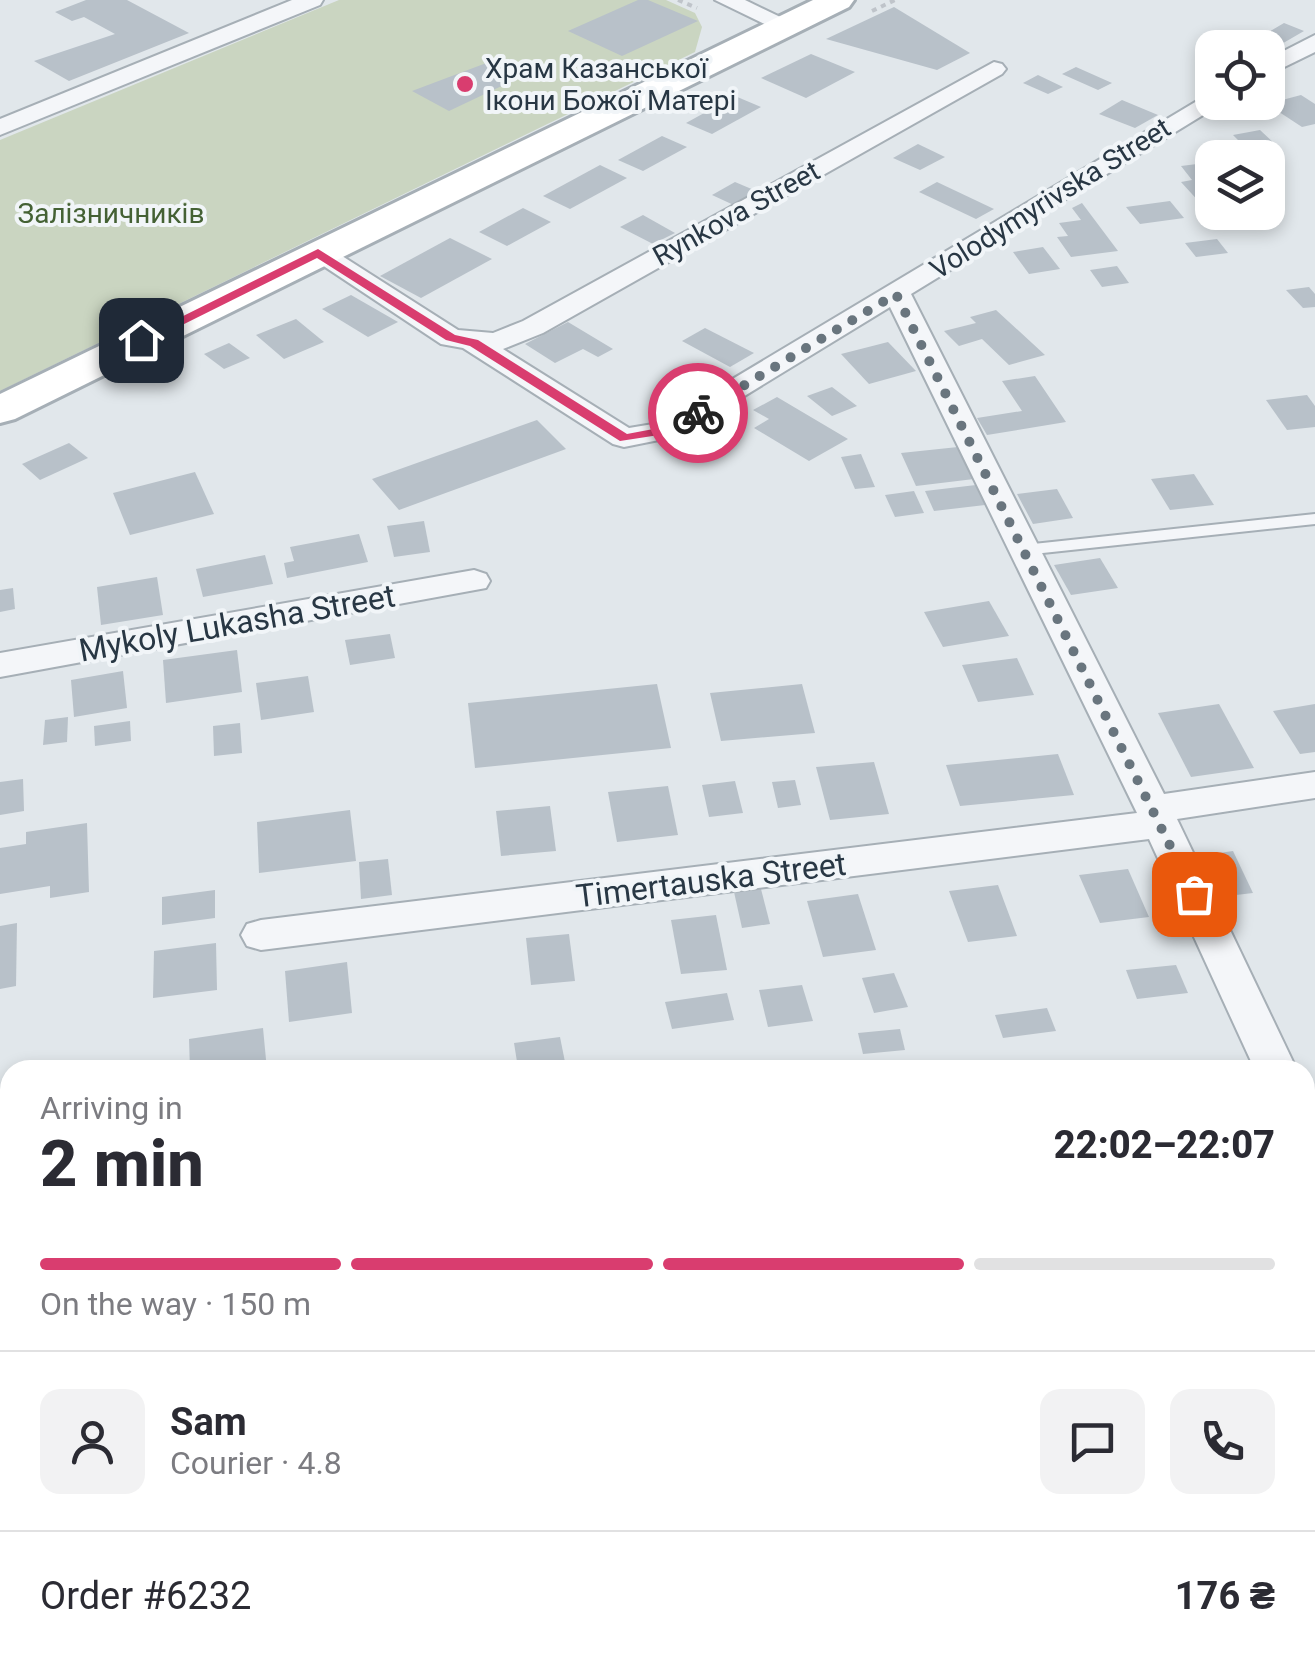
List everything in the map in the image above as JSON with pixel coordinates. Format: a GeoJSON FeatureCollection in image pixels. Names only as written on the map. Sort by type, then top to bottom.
{"type":"FeatureCollection","features":[{"type":"Feature","properties":{"kind":"street"},"geometry":{"type":"LineString","coordinates":[[0,128],[312,0]]}},
{"type":"Feature","properties":{"kind":"street"},"geometry":{"type":"LineString","coordinates":[[726,0],[784,25]]}},
{"type":"Feature","properties":{"kind":"street"},"geometry":{"type":"LineString","coordinates":[[0,410],[838,0]]}},
{"type":"Feature","properties":{"kind":"street"},"geometry":{"type":"LineString","coordinates":[[1285,59],[1315,42]]}},
{"type":"Feature","properties":{"kind":"street","name":"Rynkova Street"},"geometry":{"type":"LineString","coordinates":[[474,343],[514,337],[994,69]]}},
{"type":"Feature","properties":{"kind":"street","name":"Volodymyrivska Street"},"geometry":{"type":"LineString","coordinates":[[318,253],[451,338],[474,343],[624,438],[644,437],[668,430],[1195,109]]}},
{"type":"Feature","properties":{"kind":"street"},"geometry":{"type":"LineString","coordinates":[[896,294],[1157,817],[1271,1060]]}},
{"type":"Feature","properties":{"kind":"street","name":"Mykoly Lukasha Street"},"geometry":{"type":"LineString","coordinates":[[0,666],[474,580]]}},
{"type":"Feature","properties":{"kind":"street","name":"Timertauska Street"},"geometry":{"type":"LineString","coordinates":[[261,935],[1157,817],[1315,786]]}},
{"type":"Feature","properties":{"kind":"lane"},"geometry":{"type":"LineString","coordinates":[[1024,550],[1315,518]]}},
{"type":"Feature","properties":{"kind":"green space","name":"Залізничників"},"geometry":{"type":"Polygon","coordinates":[[[339,0],[666,0],[695,13],[702,27],[695,52],[0,391],[0,140],[339,0]]]}},
{"type":"Feature","properties":{"kind":"building"},"geometry":{"type":"Polygon","coordinates":[[[86,0],[127,0],[189,33],[69,81],[34,61],[115,34],[84,17],[72,21],[55,12],[86,0]]]}},
{"type":"Feature","properties":{"kind":"building"},"geometry":{"type":"Polygon","coordinates":[[[638,0],[648,0],[698,21],[622,56],[568,31],[638,0]]]}},
{"type":"Feature","properties":{"kind":"building"},"geometry":{"type":"Polygon","coordinates":[[[894,7],[970,53],[937,70],[826,39],[894,7]]]}},
{"type":"Feature","properties":{"kind":"building"},"geometry":{"type":"Polygon","coordinates":[[[1284,23],[1304,31],[1285,42],[1285,30],[1272,30],[1284,23]]]}},
{"type":"Feature","properties":{"kind":"building"},"geometry":{"type":"Polygon","coordinates":[[[811,54],[855,72],[806,98],[761,78],[811,54]]]}},
{"type":"Feature","properties":{"kind":"building","name":"Храм Казанської Ікони Божої Матері"},"geometry":{"type":"Polygon","coordinates":[[[497,59],[527,74],[449,111],[412,91],[497,59]]]}},
{"type":"Feature","properties":{"kind":"building"},"geometry":{"type":"Polygon","coordinates":[[[1076,67],[1112,83],[1098,90],[1062,74],[1076,67]]]}},
{"type":"Feature","properties":{"kind":"building"},"geometry":{"type":"Polygon","coordinates":[[[1038,75],[1063,87],[1048,94],[1023,83],[1038,75]]]}},
{"type":"Feature","properties":{"kind":"building"},"geometry":{"type":"Polygon","coordinates":[[[1301,95],[1315,104],[1315,124],[1302,127],[1285,116],[1285,99],[1301,95]]]}},
{"type":"Feature","properties":{"kind":"building"},"geometry":{"type":"Polygon","coordinates":[[[735,96],[761,107],[712,134],[686,123],[735,96]]]}},
{"type":"Feature","properties":{"kind":"building"},"geometry":{"type":"Polygon","coordinates":[[[1122,100],[1158,115],[1135,128],[1099,114],[1122,100]]]}},
{"type":"Feature","properties":{"kind":"building"},"geometry":{"type":"Polygon","coordinates":[[[1260,130],[1271,140],[1238,140],[1233,135],[1260,130]]]}},
{"type":"Feature","properties":{"kind":"building"},"geometry":{"type":"Polygon","coordinates":[[[662,136],[687,147],[643,171],[618,160],[662,136]]]}},
{"type":"Feature","properties":{"kind":"building"},"geometry":{"type":"Polygon","coordinates":[[[918,144],[945,157],[920,170],[893,158],[918,144]]]}},
{"type":"Feature","properties":{"kind":"building"},"geometry":{"type":"Polygon","coordinates":[[[1195,164],[1195,197],[1181,182],[1192,180],[1181,166],[1195,164]]]}},
{"type":"Feature","properties":{"kind":"building"},"geometry":{"type":"Polygon","coordinates":[[[600,165],[627,178],[570,209],[543,196],[600,165]]]}},
{"type":"Feature","properties":{"kind":"building"},"geometry":{"type":"Polygon","coordinates":[[[735,182],[761,193],[738,207],[712,195],[735,182]]]}},
{"type":"Feature","properties":{"kind":"building"},"geometry":{"type":"Polygon","coordinates":[[[937,182],[994,209],[976,219],[919,192],[937,182]]]}},
{"type":"Feature","properties":{"kind":"building"},"geometry":{"type":"Polygon","coordinates":[[[1170,201],[1184,218],[1140,224],[1126,207],[1170,201]]]}},
{"type":"Feature","properties":{"kind":"building"},"geometry":{"type":"Polygon","coordinates":[[[1082,203],[1118,251],[1071,257],[1057,237],[1068,236],[1059,223],[1081,220],[1072,208],[1082,203]]]}},
{"type":"Feature","properties":{"kind":"building"},"geometry":{"type":"Polygon","coordinates":[[[523,208],[551,222],[507,246],[479,232],[523,208]]]}},
{"type":"Feature","properties":{"kind":"building"},"geometry":{"type":"Polygon","coordinates":[[[643,215],[675,233],[653,244],[620,227],[643,215]]]}},
{"type":"Feature","properties":{"kind":"building"},"geometry":{"type":"Polygon","coordinates":[[[450,238],[492,259],[421,298],[380,276],[450,238]]]}},
{"type":"Feature","properties":{"kind":"building"},"geometry":{"type":"Polygon","coordinates":[[[1217,239],[1228,253],[1196,257],[1185,243],[1217,239]]]}},
{"type":"Feature","properties":{"kind":"building"},"geometry":{"type":"Polygon","coordinates":[[[1043,247],[1060,269],[1029,274],[1013,252],[1043,247]]]}},
{"type":"Feature","properties":{"kind":"building"},"geometry":{"type":"Polygon","coordinates":[[[1117,266],[1129,283],[1102,287],[1090,270],[1117,266]]]}},
{"type":"Feature","properties":{"kind":"building"},"geometry":{"type":"Polygon","coordinates":[[[1309,287],[1315,294],[1315,307],[1303,308],[1286,290],[1309,287]]]}},
{"type":"Feature","properties":{"kind":"building"},"geometry":{"type":"Polygon","coordinates":[[[351,295],[398,322],[368,337],[322,309],[351,295]]]}},
{"type":"Feature","properties":{"kind":"building"},"geometry":{"type":"Polygon","coordinates":[[[996,310],[1045,355],[1009,365],[982,339],[959,346],[944,331],[976,323],[970,317],[996,310]]]}},
{"type":"Feature","properties":{"kind":"building"},"geometry":{"type":"Polygon","coordinates":[[[296,319],[324,342],[284,359],[256,335],[296,319]]]}},
{"type":"Feature","properties":{"kind":"building"},"geometry":{"type":"Polygon","coordinates":[[[568,322],[613,349],[598,357],[583,349],[555,363],[525,344],[568,322]]]}},
{"type":"Feature","properties":{"kind":"building"},"geometry":{"type":"Polygon","coordinates":[[[705,328],[754,353],[730,367],[682,341],[705,328]]]}},
{"type":"Feature","properties":{"kind":"building"},"geometry":{"type":"Polygon","coordinates":[[[888,342],[916,371],[869,384],[841,354],[888,342]]]}},
{"type":"Feature","properties":{"kind":"building"},"geometry":{"type":"Polygon","coordinates":[[[229,343],[250,358],[224,369],[204,354],[229,343]]]}},
{"type":"Feature","properties":{"kind":"building"},"geometry":{"type":"Polygon","coordinates":[[[1035,376],[1066,422],[987,435],[977,418],[1022,411],[1002,381],[1035,376]]]}},
{"type":"Feature","properties":{"kind":"building"},"geometry":{"type":"Polygon","coordinates":[[[832,387],[857,406],[832,416],[807,396],[832,387]]]}},
{"type":"Feature","properties":{"kind":"building"},"geometry":{"type":"Polygon","coordinates":[[[1307,395],[1315,406],[1315,427],[1287,430],[1266,400],[1307,395]]]}},
{"type":"Feature","properties":{"kind":"building"},"geometry":{"type":"Polygon","coordinates":[[[777,397],[848,439],[809,461],[754,428],[769,419],[753,410],[777,397]]]}},
{"type":"Feature","properties":{"kind":"building"},"geometry":{"type":"Polygon","coordinates":[[[537,420],[566,449],[399,510],[372,479],[537,420]]]}},
{"type":"Feature","properties":{"kind":"building"},"geometry":{"type":"Polygon","coordinates":[[[69,443],[88,458],[40,480],[22,464],[69,443]]]}},
{"type":"Feature","properties":{"kind":"building"},"geometry":{"type":"Polygon","coordinates":[[[958,447],[974,479],[916,486],[901,453],[958,447]]]}},
{"type":"Feature","properties":{"kind":"building"},"geometry":{"type":"Polygon","coordinates":[[[861,454],[875,487],[855,489],[841,457],[861,454]]]}},
{"type":"Feature","properties":{"kind":"building"},"geometry":{"type":"Polygon","coordinates":[[[195,472],[214,514],[130,535],[113,493],[195,472]]]}},
{"type":"Feature","properties":{"kind":"building"},"geometry":{"type":"Polygon","coordinates":[[[1194,474],[1214,505],[1170,510],[1151,479],[1194,474]]]}},
{"type":"Feature","properties":{"kind":"building"},"geometry":{"type":"Polygon","coordinates":[[[976,485],[985,505],[934,511],[925,491],[976,485]]]}},
{"type":"Feature","properties":{"kind":"building"},"geometry":{"type":"Polygon","coordinates":[[[1057,489],[1073,518],[1033,524],[1017,494],[1057,489]]]}},
{"type":"Feature","properties":{"kind":"building"},"geometry":{"type":"Polygon","coordinates":[[[914,491],[924,513],[895,517],[885,495],[914,491]]]}},
{"type":"Feature","properties":{"kind":"building"},"geometry":{"type":"Polygon","coordinates":[[[424,521],[430,552],[394,557],[387,526],[424,521]]]}},
{"type":"Feature","properties":{"kind":"building"},"geometry":{"type":"Polygon","coordinates":[[[359,534],[368,562],[287,578],[284,563],[294,561],[290,547],[359,534]]]}},
{"type":"Feature","properties":{"kind":"building"},"geometry":{"type":"Polygon","coordinates":[[[265,555],[273,584],[203,597],[196,569],[265,555]]]}},
{"type":"Feature","properties":{"kind":"building"},"geometry":{"type":"Polygon","coordinates":[[[1100,558],[1118,588],[1071,595],[1054,565],[1100,558]]]}},
{"type":"Feature","properties":{"kind":"building"},"geometry":{"type":"Polygon","coordinates":[[[157,577],[163,615],[101,625],[97,587],[157,577]]]}},
{"type":"Feature","properties":{"kind":"building"},"geometry":{"type":"Polygon","coordinates":[[[13,588],[15,609],[0,612],[0,590],[13,588]]]}},
{"type":"Feature","properties":{"kind":"building"},"geometry":{"type":"Polygon","coordinates":[[[989,601],[1009,636],[943,647],[924,612],[989,601]]]}},
{"type":"Feature","properties":{"kind":"building"},"geometry":{"type":"Polygon","coordinates":[[[390,634],[395,658],[350,665],[345,640],[390,634]]]}},
{"type":"Feature","properties":{"kind":"building"},"geometry":{"type":"Polygon","coordinates":[[[237,650],[242,692],[166,703],[163,660],[237,650]]]}},
{"type":"Feature","properties":{"kind":"building"},"geometry":{"type":"Polygon","coordinates":[[[1017,658],[1034,695],[978,702],[962,665],[1017,658]]]}},
{"type":"Feature","properties":{"kind":"building"},"geometry":{"type":"Polygon","coordinates":[[[123,671],[127,708],[74,717],[71,680],[123,671]]]}},
{"type":"Feature","properties":{"kind":"building"},"geometry":{"type":"Polygon","coordinates":[[[308,676],[314,712],[261,720],[256,683],[308,676]]]}},
{"type":"Feature","properties":{"kind":"building"},"geometry":{"type":"Polygon","coordinates":[[[657,684],[671,748],[475,768],[468,703],[657,684]]]}},
{"type":"Feature","properties":{"kind":"building"},"geometry":{"type":"Polygon","coordinates":[[[802,684],[815,733],[721,741],[710,693],[802,684]]]}},
{"type":"Feature","properties":{"kind":"building"},"geometry":{"type":"Polygon","coordinates":[[[1219,704],[1254,768],[1191,777],[1158,713],[1219,704]]]}},
{"type":"Feature","properties":{"kind":"building"},"geometry":{"type":"Polygon","coordinates":[[[1315,704],[1315,752],[1300,754],[1273,711],[1315,704]]]}},
{"type":"Feature","properties":{"kind":"building"},"geometry":{"type":"Polygon","coordinates":[[[68,717],[67,742],[43,745],[45,720],[68,717]]]}},
{"type":"Feature","properties":{"kind":"building"},"geometry":{"type":"Polygon","coordinates":[[[130,721],[131,741],[95,746],[94,726],[130,721]]]}},
{"type":"Feature","properties":{"kind":"building"},"geometry":{"type":"Polygon","coordinates":[[[240,723],[242,753],[214,756],[213,726],[240,723]]]}},
{"type":"Feature","properties":{"kind":"building"},"geometry":{"type":"Polygon","coordinates":[[[1058,754],[1074,795],[960,806],[946,765],[1058,754]]]}},
{"type":"Feature","properties":{"kind":"building"},"geometry":{"type":"Polygon","coordinates":[[[874,762],[889,814],[830,820],[816,767],[874,762]]]}},
{"type":"Feature","properties":{"kind":"building"},"geometry":{"type":"Polygon","coordinates":[[[23,779],[24,811],[0,815],[0,782],[23,779]]]}},
{"type":"Feature","properties":{"kind":"building"},"geometry":{"type":"Polygon","coordinates":[[[795,780],[801,805],[778,808],[772,782],[795,780]]]}},
{"type":"Feature","properties":{"kind":"building"},"geometry":{"type":"Polygon","coordinates":[[[735,781],[743,813],[709,817],[702,785],[735,781]]]}},
{"type":"Feature","properties":{"kind":"building"},"geometry":{"type":"Polygon","coordinates":[[[668,786],[678,835],[617,842],[608,792],[668,786]]]}},
{"type":"Feature","properties":{"kind":"building"},"geometry":{"type":"Polygon","coordinates":[[[550,806],[556,851],[501,856],[496,811],[550,806]]]}},
{"type":"Feature","properties":{"kind":"building"},"geometry":{"type":"Polygon","coordinates":[[[350,810],[356,861],[259,873],[257,822],[350,810]]]}},
{"type":"Feature","properties":{"kind":"building"},"geometry":{"type":"Polygon","coordinates":[[[87,823],[89,892],[50,898],[50,886],[0,894],[0,848],[26,844],[26,832],[87,823]]]}},
{"type":"Feature","properties":{"kind":"building"},"geometry":{"type":"Polygon","coordinates":[[[1233,851],[1253,893],[1219,897],[1199,856],[1233,851]]]}},
{"type":"Feature","properties":{"kind":"building"},"geometry":{"type":"Polygon","coordinates":[[[388,859],[392,895],[361,899],[359,862],[388,859]]]}},
{"type":"Feature","properties":{"kind":"building"},"geometry":{"type":"Polygon","coordinates":[[[1128,869],[1149,917],[1100,923],[1079,875],[1128,869]]]}},
{"type":"Feature","properties":{"kind":"building"},"geometry":{"type":"Polygon","coordinates":[[[998,885],[1017,936],[968,942],[949,891],[998,885]]]}},
{"type":"Feature","properties":{"kind":"building"},"geometry":{"type":"Polygon","coordinates":[[[761,889],[770,924],[742,928],[734,892],[761,889]]]}},
{"type":"Feature","properties":{"kind":"building"},"geometry":{"type":"Polygon","coordinates":[[[215,890],[215,918],[162,925],[162,897],[215,890]]]}},
{"type":"Feature","properties":{"kind":"building"},"geometry":{"type":"Polygon","coordinates":[[[858,894],[876,950],[823,957],[807,901],[858,894]]]}},
{"type":"Feature","properties":{"kind":"building"},"geometry":{"type":"Polygon","coordinates":[[[716,915],[727,970],[681,974],[671,920],[716,915]]]}},
{"type":"Feature","properties":{"kind":"building"},"geometry":{"type":"Polygon","coordinates":[[[17,923],[16,986],[0,989],[0,926],[17,923]]]}},
{"type":"Feature","properties":{"kind":"building"},"geometry":{"type":"Polygon","coordinates":[[[569,934],[575,981],[531,985],[526,938],[569,934]]]}},
{"type":"Feature","properties":{"kind":"building"},"geometry":{"type":"Polygon","coordinates":[[[216,943],[217,990],[153,998],[154,951],[216,943]]]}},
{"type":"Feature","properties":{"kind":"building"},"geometry":{"type":"Polygon","coordinates":[[[347,962],[352,1013],[289,1022],[285,971],[347,962]]]}},
{"type":"Feature","properties":{"kind":"building"},"geometry":{"type":"Polygon","coordinates":[[[1176,965],[1188,993],[1137,999],[1126,970],[1176,965]]]}},
{"type":"Feature","properties":{"kind":"building"},"geometry":{"type":"Polygon","coordinates":[[[894,973],[908,1007],[874,1013],[862,978],[894,973]]]}},
{"type":"Feature","properties":{"kind":"building"},"geometry":{"type":"Polygon","coordinates":[[[802,985],[813,1021],[768,1027],[759,990],[802,985]]]}},
{"type":"Feature","properties":{"kind":"building"},"geometry":{"type":"Polygon","coordinates":[[[727,993],[734,1020],[672,1029],[665,1002],[727,993]]]}},
{"type":"Feature","properties":{"kind":"building"},"geometry":{"type":"Polygon","coordinates":[[[1047,1008],[1056,1031],[1003,1038],[995,1015],[1047,1008]]]}},
{"type":"Feature","properties":{"kind":"building"},"geometry":{"type":"Polygon","coordinates":[[[263,1028],[266,1060],[190,1060],[189,1039],[263,1028]]]}},
{"type":"Feature","properties":{"kind":"building"},"geometry":{"type":"Polygon","coordinates":[[[900,1029],[905,1050],[863,1054],[858,1033],[900,1029]]]}},
{"type":"Feature","properties":{"kind":"building"},"geometry":{"type":"Polygon","coordinates":[[[560,1037],[565,1060],[517,1060],[514,1043],[560,1037]]]}},
{"type":"Feature","properties":{"kind":"way so far"},"geometry":{"type":"LineString","coordinates":[[698,413],[896,294],[1194,894]]}},
{"type":"Feature","properties":{"kind":"place","name":"Храм Казанської Ікони Божої Матері"},"geometry":{"type":"Point","coordinates":[465,84]}},
{"type":"Feature","properties":{"kind":"route"},"geometry":{"type":"LineString","coordinates":[[141,340],[318,253],[451,338],[474,343],[624,438],[668,430],[698,413]]}}]}
